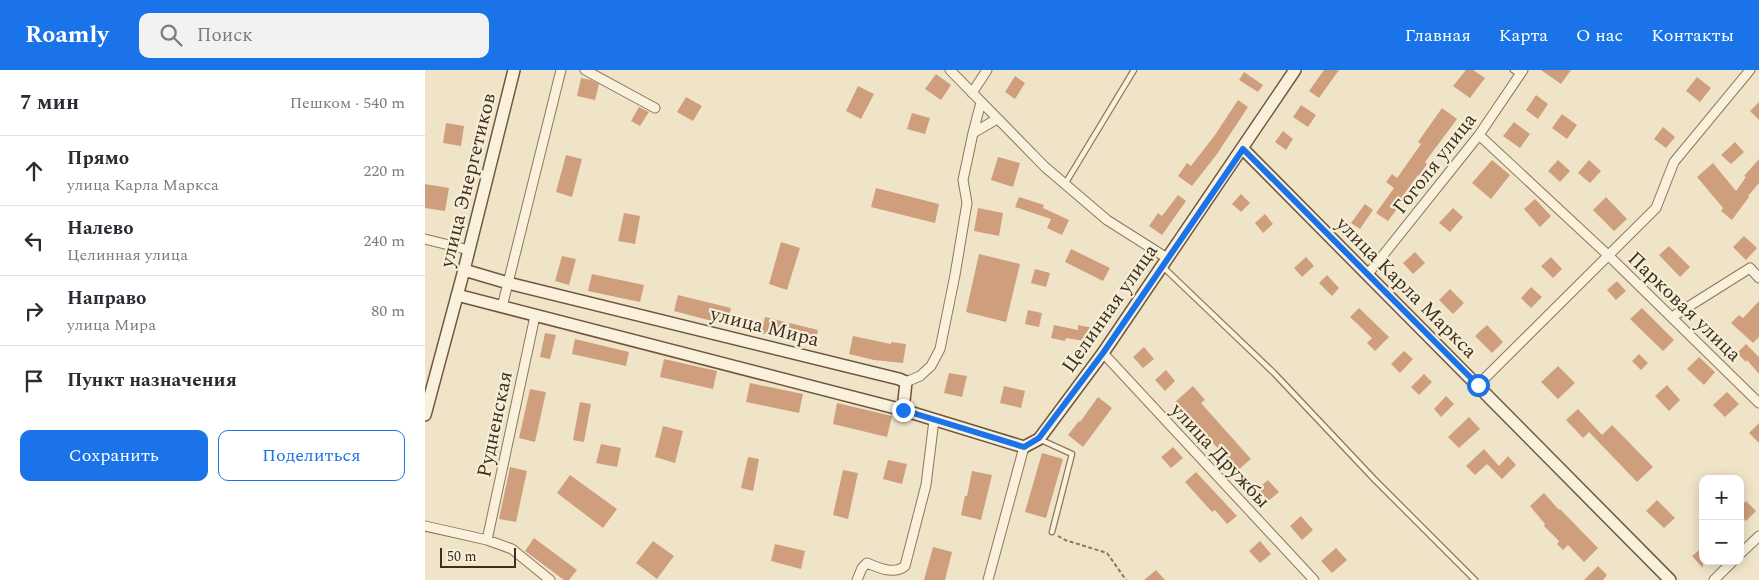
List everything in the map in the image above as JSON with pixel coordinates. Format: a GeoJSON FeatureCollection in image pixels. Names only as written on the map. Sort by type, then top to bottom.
{"type":"FeatureCollection","features":[{"type":"Feature","properties":{"kind":"street","name":"улица Энергетиков"},"geometry":{"type":"LineString","coordinates":[[425,414],[464,270],[513,70]]}},
{"type":"Feature","properties":{"kind":"street"},"geometry":{"type":"LineString","coordinates":[[502,307],[561,70]]}},
{"type":"Feature","properties":{"kind":"street"},"geometry":{"type":"LineString","coordinates":[[585,70],[655,108]]}},
{"type":"Feature","properties":{"kind":"street"},"geometry":{"type":"LineString","coordinates":[[950,70],[1045,167],[1107,220],[1164,262]]}},
{"type":"Feature","properties":{"kind":"street"},"geometry":{"type":"LineString","coordinates":[[972,93],[987,70]]}},
{"type":"Feature","properties":{"kind":"street","name":"Целинная улица"},"geometry":{"type":"LineString","coordinates":[[1024,447],[1039,438],[1103,353],[1295,70]]}},
{"type":"Feature","properties":{"kind":"street","name":"Парковая улица"},"geometry":{"type":"LineString","coordinates":[[1478,385],[1656,208],[1673,162],[1750,70]]}},
{"type":"Feature","properties":{"kind":"street","name":"Гоголя улица"},"geometry":{"type":"LineString","coordinates":[[1368,274],[1479,135],[1519,72]]}},
{"type":"Feature","properties":{"kind":"street"},"geometry":{"type":"LineString","coordinates":[[903,410],[906,382],[920,376],[931,366],[939,349],[966,212],[967,199],[963,180],[981,102]]}},
{"type":"Feature","properties":{"kind":"street"},"geometry":{"type":"LineString","coordinates":[[973,133],[997,119]]}},
{"type":"Feature","properties":{"kind":"street","name":"Парковая улица"},"geometry":{"type":"LineString","coordinates":[[1479,135],[1609,256],[1759,403]]}},
{"type":"Feature","properties":{"kind":"street","name":"улица Карла Маркса"},"geometry":{"type":"LineString","coordinates":[[1243,149],[1670,580]]}},
{"type":"Feature","properties":{"kind":"street"},"geometry":{"type":"LineString","coordinates":[[425,239],[469,250]]}},
{"type":"Feature","properties":{"kind":"street"},"geometry":{"type":"LineString","coordinates":[[1671,317],[1750,268],[1759,278]]}},
{"type":"Feature","properties":{"kind":"street","name":"улица Мира"},"geometry":{"type":"LineString","coordinates":[[464,270],[508,283],[889,376],[906,382]]}},
{"type":"Feature","properties":{"kind":"street"},"geometry":{"type":"LineString","coordinates":[[457,295],[903,410],[1024,447],[988,580]]}},
{"type":"Feature","properties":{"kind":"street","name":"Рудненская"},"geometry":{"type":"LineString","coordinates":[[487,540],[535,316]]}},
{"type":"Feature","properties":{"kind":"street","name":"улица Дружбы"},"geometry":{"type":"LineString","coordinates":[[1103,353],[1313,580]]}},
{"type":"Feature","properties":{"kind":"street"},"geometry":{"type":"LineString","coordinates":[[857,580],[862,568],[867,563],[894,571],[900,570],[905,566],[926,484],[934,420]]}},
{"type":"Feature","properties":{"kind":"street"},"geometry":{"type":"LineString","coordinates":[[425,526],[487,540],[512,549],[550,580]]}},
{"type":"Feature","properties":{"kind":"street"},"geometry":{"type":"LineString","coordinates":[[1744,550],[1759,536]]}},
{"type":"Feature","properties":{"kind":"street"},"geometry":{"type":"LineString","coordinates":[[1714,580],[1729,565]]}},
{"type":"Feature","properties":{"kind":"lane"},"geometry":{"type":"LineString","coordinates":[[1065,184],[1134,70]]}},
{"type":"Feature","properties":{"kind":"lane"},"geometry":{"type":"LineString","coordinates":[[1164,262],[1274,373],[1374,479],[1475,580]]}},
{"type":"Feature","properties":{"kind":"lane"},"geometry":{"type":"LineString","coordinates":[[1039,438],[1072,454],[1052,532]]}},
{"type":"Feature","properties":{"kind":"path"},"geometry":{"type":"LineString","coordinates":[[1052,532],[1065,540],[1107,553],[1126,580]]}},
{"type":"Feature","properties":{"kind":"building"},"geometry":{"type":"Polygon","coordinates":[[[1324,70],[1339,70],[1319,98],[1309,91],[1324,70]]]}},
{"type":"Feature","properties":{"kind":"building"},"geometry":{"type":"Polygon","coordinates":[[[1466,70],[1473,70],[1485,78],[1470,98],[1453,86],[1466,70]]]}},
{"type":"Feature","properties":{"kind":"building"},"geometry":{"type":"Polygon","coordinates":[[[1541,70],[1571,70],[1561,84],[1541,70]]]}},
{"type":"Feature","properties":{"kind":"building"},"geometry":{"type":"Polygon","coordinates":[[[1244,72],[1263,85],[1258,92],[1239,80],[1244,72]]]}},
{"type":"Feature","properties":{"kind":"building"},"geometry":{"type":"Polygon","coordinates":[[[936,74],[951,85],[941,100],[925,89],[936,74]]]}},
{"type":"Feature","properties":{"kind":"building"},"geometry":{"type":"Polygon","coordinates":[[[1015,76],[1025,83],[1015,99],[1005,92],[1015,76]]]}},
{"type":"Feature","properties":{"kind":"building"},"geometry":{"type":"Polygon","coordinates":[[[1697,77],[1711,88],[1700,102],[1686,91],[1697,77]]]}},
{"type":"Feature","properties":{"kind":"building"},"geometry":{"type":"Polygon","coordinates":[[[581,78],[599,84],[595,100],[577,96],[581,78]]]}},
{"type":"Feature","properties":{"kind":"building"},"geometry":{"type":"Polygon","coordinates":[[[858,86],[874,94],[861,119],[846,111],[858,86]]]}},
{"type":"Feature","properties":{"kind":"building"},"geometry":{"type":"Polygon","coordinates":[[[1536,95],[1548,104],[1538,119],[1526,110],[1536,95]]]}},
{"type":"Feature","properties":{"kind":"building"},"geometry":{"type":"Polygon","coordinates":[[[686,97],[702,106],[693,121],[677,112],[686,97]]]}},
{"type":"Feature","properties":{"kind":"building"},"geometry":{"type":"Polygon","coordinates":[[[1238,100],[1248,107],[1217,154],[1192,186],[1178,176],[1187,163],[1191,166],[1215,135],[1238,100]]]}},
{"type":"Feature","properties":{"kind":"building"},"geometry":{"type":"Polygon","coordinates":[[[1759,102],[1759,120],[1750,111],[1759,102]]]}},
{"type":"Feature","properties":{"kind":"building"},"geometry":{"type":"Polygon","coordinates":[[[1301,105],[1316,115],[1308,127],[1293,117],[1301,105]]]}},
{"type":"Feature","properties":{"kind":"building"},"geometry":{"type":"Polygon","coordinates":[[[639,107],[649,112],[640,126],[631,121],[639,107]]]}},
{"type":"Feature","properties":{"kind":"building"},"geometry":{"type":"Polygon","coordinates":[[[1442,108],[1457,119],[1425,162],[1427,164],[1395,207],[1397,209],[1388,221],[1376,213],[1394,188],[1386,182],[1392,174],[1397,178],[1421,144],[1418,142],[1442,108]]]}},
{"type":"Feature","properties":{"kind":"building"},"geometry":{"type":"Polygon","coordinates":[[[912,113],[930,118],[925,134],[907,129],[912,113]]]}},
{"type":"Feature","properties":{"kind":"building"},"geometry":{"type":"Polygon","coordinates":[[[1562,114],[1577,125],[1567,139],[1552,128],[1562,114]]]}},
{"type":"Feature","properties":{"kind":"building"},"geometry":{"type":"Polygon","coordinates":[[[1514,122],[1530,134],[1520,148],[1503,136],[1514,122]]]}},
{"type":"Feature","properties":{"kind":"building"},"geometry":{"type":"Polygon","coordinates":[[[446,123],[464,126],[461,146],[443,143],[446,123]]]}},
{"type":"Feature","properties":{"kind":"building"},"geometry":{"type":"Polygon","coordinates":[[[1663,127],[1675,137],[1666,148],[1654,139],[1663,127]]]}},
{"type":"Feature","properties":{"kind":"building"},"geometry":{"type":"Polygon","coordinates":[[[1283,131],[1293,139],[1286,150],[1275,142],[1283,131]]]}},
{"type":"Feature","properties":{"kind":"building"},"geometry":{"type":"Polygon","coordinates":[[[1735,142],[1744,152],[1731,164],[1721,155],[1735,142]]]}},
{"type":"Feature","properties":{"kind":"building"},"geometry":{"type":"Polygon","coordinates":[[[566,155],[582,159],[572,197],[556,192],[566,155]]]}},
{"type":"Feature","properties":{"kind":"building"},"geometry":{"type":"Polygon","coordinates":[[[998,157],[1020,163],[1013,187],[991,180],[998,157]]]}},
{"type":"Feature","properties":{"kind":"building"},"geometry":{"type":"Polygon","coordinates":[[[1759,159],[1759,183],[1732,220],[1721,211],[1723,208],[1697,177],[1713,163],[1736,191],[1746,177],[1744,176],[1759,159]]]}},
{"type":"Feature","properties":{"kind":"building"},"geometry":{"type":"Polygon","coordinates":[[[1492,160],[1510,175],[1491,199],[1472,183],[1492,160]]]}},
{"type":"Feature","properties":{"kind":"building"},"geometry":{"type":"Polygon","coordinates":[[[1558,160],[1570,171],[1560,182],[1548,171],[1558,160]]]}},
{"type":"Feature","properties":{"kind":"building"},"geometry":{"type":"Polygon","coordinates":[[[1589,160],[1601,171],[1590,183],[1578,173],[1589,160]]]}},
{"type":"Feature","properties":{"kind":"building"},"geometry":{"type":"Polygon","coordinates":[[[425,184],[449,188],[445,211],[425,208],[425,184]]]}},
{"type":"Feature","properties":{"kind":"building"},"geometry":{"type":"Polygon","coordinates":[[[876,188],[939,204],[935,223],[871,207],[876,188]]]}},
{"type":"Feature","properties":{"kind":"building"},"geometry":{"type":"Polygon","coordinates":[[[1241,194],[1250,203],[1241,212],[1232,204],[1241,194]]]}},
{"type":"Feature","properties":{"kind":"building"},"geometry":{"type":"Polygon","coordinates":[[[1178,195],[1186,201],[1162,235],[1149,226],[1158,213],[1162,216],[1178,195]]]}},
{"type":"Feature","properties":{"kind":"building"},"geometry":{"type":"Polygon","coordinates":[[[1019,197],[1044,205],[1043,208],[1069,220],[1062,235],[1047,228],[1051,219],[1015,207],[1019,197]]]}},
{"type":"Feature","properties":{"kind":"building"},"geometry":{"type":"Polygon","coordinates":[[[1606,197],[1627,219],[1614,231],[1593,210],[1606,197]]]}},
{"type":"Feature","properties":{"kind":"building"},"geometry":{"type":"Polygon","coordinates":[[[1535,199],[1551,216],[1540,227],[1524,209],[1535,199]]]}},
{"type":"Feature","properties":{"kind":"building"},"geometry":{"type":"Polygon","coordinates":[[[1365,204],[1373,210],[1360,229],[1351,223],[1365,204]]]}},
{"type":"Feature","properties":{"kind":"building"},"geometry":{"type":"Polygon","coordinates":[[[978,208],[1003,213],[999,236],[974,231],[978,208]]]}},
{"type":"Feature","properties":{"kind":"building"},"geometry":{"type":"Polygon","coordinates":[[[1453,208],[1463,217],[1450,232],[1439,223],[1453,208]]]}},
{"type":"Feature","properties":{"kind":"building"},"geometry":{"type":"Polygon","coordinates":[[[624,213],[640,216],[635,244],[618,241],[624,213]]]}},
{"type":"Feature","properties":{"kind":"building"},"geometry":{"type":"Polygon","coordinates":[[[1265,214],[1273,224],[1263,233],[1255,223],[1265,214]]]}},
{"type":"Feature","properties":{"kind":"building"},"geometry":{"type":"Polygon","coordinates":[[[1744,236],[1757,248],[1746,260],[1733,247],[1744,236]]]}},
{"type":"Feature","properties":{"kind":"building"},"geometry":{"type":"Polygon","coordinates":[[[781,242],[800,248],[787,290],[769,284],[781,242]]]}},
{"type":"Feature","properties":{"kind":"building"},"geometry":{"type":"Polygon","coordinates":[[[1669,246],[1690,267],[1680,277],[1659,255],[1669,246]]]}},
{"type":"Feature","properties":{"kind":"building"},"geometry":{"type":"Polygon","coordinates":[[[1071,249],[1110,268],[1103,281],[1065,262],[1071,249]]]}},
{"type":"Feature","properties":{"kind":"building"},"geometry":{"type":"Polygon","coordinates":[[[1415,252],[1425,263],[1413,274],[1403,263],[1415,252]]]}},
{"type":"Feature","properties":{"kind":"building"},"geometry":{"type":"Polygon","coordinates":[[[979,254],[1020,264],[1006,322],[966,312],[979,254]]]}},
{"type":"Feature","properties":{"kind":"building"},"geometry":{"type":"Polygon","coordinates":[[[562,256],[576,259],[569,285],[555,281],[562,256]]]}},
{"type":"Feature","properties":{"kind":"building"},"geometry":{"type":"Polygon","coordinates":[[[1306,257],[1314,266],[1302,277],[1294,268],[1306,257]]]}},
{"type":"Feature","properties":{"kind":"building"},"geometry":{"type":"Polygon","coordinates":[[[1551,257],[1562,269],[1553,278],[1541,266],[1551,257]]]}},
{"type":"Feature","properties":{"kind":"building"},"geometry":{"type":"Polygon","coordinates":[[[1035,269],[1050,273],[1046,287],[1031,283],[1035,269]]]}},
{"type":"Feature","properties":{"kind":"building"},"geometry":{"type":"Polygon","coordinates":[[[592,274],[644,285],[640,302],[588,291],[592,274]]]}},
{"type":"Feature","properties":{"kind":"building"},"geometry":{"type":"Polygon","coordinates":[[[1327,275],[1339,288],[1332,296],[1319,283],[1327,275]]]}},
{"type":"Feature","properties":{"kind":"building"},"geometry":{"type":"Polygon","coordinates":[[[1617,281],[1626,291],[1616,300],[1607,290],[1617,281]]]}},
{"type":"Feature","properties":{"kind":"building"},"geometry":{"type":"Polygon","coordinates":[[[1531,287],[1542,297],[1531,308],[1521,298],[1531,287]]]}},
{"type":"Feature","properties":{"kind":"building"},"geometry":{"type":"Polygon","coordinates":[[[1450,289],[1464,303],[1453,314],[1439,300],[1450,289]]]}},
{"type":"Feature","properties":{"kind":"building"},"geometry":{"type":"Polygon","coordinates":[[[678,295],[731,308],[727,325],[674,311],[678,295]]]}},
{"type":"Feature","properties":{"kind":"building"},"geometry":{"type":"Polygon","coordinates":[[[1759,301],[1759,337],[1753,343],[1731,323],[1739,315],[1743,318],[1759,301]]]}},
{"type":"Feature","properties":{"kind":"building"},"geometry":{"type":"Polygon","coordinates":[[[1359,308],[1389,337],[1375,351],[1367,343],[1372,338],[1350,317],[1359,308]]]}},
{"type":"Feature","properties":{"kind":"building"},"geometry":{"type":"Polygon","coordinates":[[[1642,308],[1674,340],[1663,351],[1630,319],[1642,308]]]}},
{"type":"Feature","properties":{"kind":"building"},"geometry":{"type":"Polygon","coordinates":[[[1028,310],[1042,313],[1039,327],[1025,324],[1028,310]]]}},
{"type":"Feature","properties":{"kind":"building"},"geometry":{"type":"Polygon","coordinates":[[[765,317],[818,330],[814,346],[761,333],[765,317]]]}},
{"type":"Feature","properties":{"kind":"building"},"geometry":{"type":"Polygon","coordinates":[[[1054,325],[1078,330],[1078,325],[1093,328],[1091,342],[1066,338],[1065,341],[1051,338],[1054,325]]]}},
{"type":"Feature","properties":{"kind":"building"},"geometry":{"type":"Polygon","coordinates":[[[1487,325],[1503,342],[1492,353],[1475,336],[1487,325]]]}},
{"type":"Feature","properties":{"kind":"building"},"geometry":{"type":"Polygon","coordinates":[[[545,333],[556,335],[550,359],[540,357],[545,333]]]}},
{"type":"Feature","properties":{"kind":"building"},"geometry":{"type":"Polygon","coordinates":[[[853,336],[891,344],[891,342],[906,344],[903,363],[874,360],[849,354],[853,336]]]}},
{"type":"Feature","properties":{"kind":"building"},"geometry":{"type":"Polygon","coordinates":[[[575,339],[629,352],[626,366],[572,354],[575,339]]]}},
{"type":"Feature","properties":{"kind":"building"},"geometry":{"type":"Polygon","coordinates":[[[1746,344],[1759,357],[1759,374],[1747,360],[1746,362],[1737,353],[1746,344]]]}},
{"type":"Feature","properties":{"kind":"building"},"geometry":{"type":"Polygon","coordinates":[[[1144,347],[1154,359],[1143,368],[1133,357],[1144,347]]]}},
{"type":"Feature","properties":{"kind":"building"},"geometry":{"type":"Polygon","coordinates":[[[1404,351],[1413,359],[1400,373],[1391,364],[1404,351]]]}},
{"type":"Feature","properties":{"kind":"building"},"geometry":{"type":"Polygon","coordinates":[[[1639,354],[1648,363],[1641,370],[1632,361],[1639,354]]]}},
{"type":"Feature","properties":{"kind":"building"},"geometry":{"type":"Polygon","coordinates":[[[1699,357],[1715,372],[1704,385],[1687,369],[1699,357]]]}},
{"type":"Feature","properties":{"kind":"building"},"geometry":{"type":"Polygon","coordinates":[[[664,359],[717,371],[713,389],[660,377],[664,359]]]}},
{"type":"Feature","properties":{"kind":"building"},"geometry":{"type":"Polygon","coordinates":[[[1558,366],[1575,383],[1558,399],[1541,382],[1558,366]]]}},
{"type":"Feature","properties":{"kind":"building"},"geometry":{"type":"Polygon","coordinates":[[[1166,370],[1175,381],[1165,391],[1155,380],[1166,370]]]}},
{"type":"Feature","properties":{"kind":"building"},"geometry":{"type":"Polygon","coordinates":[[[949,373],[967,376],[962,397],[944,393],[949,373]]]}},
{"type":"Feature","properties":{"kind":"building"},"geometry":{"type":"Polygon","coordinates":[[[1424,374],[1432,382],[1419,395],[1411,387],[1424,374]]]}},
{"type":"Feature","properties":{"kind":"building"},"geometry":{"type":"Polygon","coordinates":[[[750,383],[803,394],[799,413],[746,402],[750,383]]]}},
{"type":"Feature","properties":{"kind":"building"},"geometry":{"type":"Polygon","coordinates":[[[1667,385],[1680,400],[1669,411],[1655,396],[1667,385]]]}},
{"type":"Feature","properties":{"kind":"building"},"geometry":{"type":"Polygon","coordinates":[[[1004,386],[1025,391],[1021,408],[1000,403],[1004,386]]]}},
{"type":"Feature","properties":{"kind":"building"},"geometry":{"type":"Polygon","coordinates":[[[1193,386],[1205,400],[1201,403],[1251,459],[1238,470],[1175,402],[1193,386]]]}},
{"type":"Feature","properties":{"kind":"building"},"geometry":{"type":"Polygon","coordinates":[[[530,389],[546,392],[535,442],[519,438],[530,389]]]}},
{"type":"Feature","properties":{"kind":"building"},"geometry":{"type":"Polygon","coordinates":[[[1727,392],[1739,404],[1725,417],[1713,405],[1727,392]]]}},
{"type":"Feature","properties":{"kind":"building"},"geometry":{"type":"Polygon","coordinates":[[[1446,396],[1454,404],[1441,417],[1434,409],[1446,396]]]}},
{"type":"Feature","properties":{"kind":"building"},"geometry":{"type":"Polygon","coordinates":[[[1098,397],[1112,408],[1083,447],[1068,435],[1098,397]]]}},
{"type":"Feature","properties":{"kind":"building"},"geometry":{"type":"Polygon","coordinates":[[[580,402],[591,404],[584,442],[573,440],[580,402]]]}},
{"type":"Feature","properties":{"kind":"building"},"geometry":{"type":"Polygon","coordinates":[[[837,403],[892,416],[887,437],[833,424],[837,403]]]}},
{"type":"Feature","properties":{"kind":"building"},"geometry":{"type":"Polygon","coordinates":[[[1578,409],[1602,435],[1612,425],[1653,467],[1637,482],[1589,432],[1583,438],[1566,420],[1578,409]]]}},
{"type":"Feature","properties":{"kind":"building"},"geometry":{"type":"Polygon","coordinates":[[[1469,417],[1480,429],[1459,448],[1448,437],[1469,417]]]}},
{"type":"Feature","properties":{"kind":"building"},"geometry":{"type":"Polygon","coordinates":[[[1759,423],[1759,443],[1749,433],[1759,423]]]}},
{"type":"Feature","properties":{"kind":"building"},"geometry":{"type":"Polygon","coordinates":[[[663,426],[683,431],[675,463],[655,457],[663,426]]]}},
{"type":"Feature","properties":{"kind":"building"},"geometry":{"type":"Polygon","coordinates":[[[601,444],[621,448],[617,467],[596,463],[601,444]]]}},
{"type":"Feature","properties":{"kind":"building"},"geometry":{"type":"Polygon","coordinates":[[[1173,447],[1183,458],[1171,468],[1161,457],[1173,447]]]}},
{"type":"Feature","properties":{"kind":"building"},"geometry":{"type":"Polygon","coordinates":[[[1484,449],[1499,466],[1508,456],[1516,465],[1502,479],[1487,464],[1475,475],[1466,466],[1484,449]]]}},
{"type":"Feature","properties":{"kind":"building"},"geometry":{"type":"Polygon","coordinates":[[[1042,453],[1063,459],[1046,518],[1025,512],[1042,453]]]}},
{"type":"Feature","properties":{"kind":"building"},"geometry":{"type":"Polygon","coordinates":[[[748,457],[759,459],[753,491],[741,488],[748,457]]]}},
{"type":"Feature","properties":{"kind":"building"},"geometry":{"type":"Polygon","coordinates":[[[888,460],[907,464],[902,484],[883,479],[888,460]]]}},
{"type":"Feature","properties":{"kind":"building"},"geometry":{"type":"Polygon","coordinates":[[[510,467],[527,471],[516,522],[499,519],[510,467]]]}},
{"type":"Feature","properties":{"kind":"building"},"geometry":{"type":"Polygon","coordinates":[[[843,470],[858,473],[848,519],[833,515],[843,470]]]}},
{"type":"Feature","properties":{"kind":"building"},"geometry":{"type":"Polygon","coordinates":[[[972,471],[992,475],[981,520],[961,515],[972,471]]]}},
{"type":"Feature","properties":{"kind":"building"},"geometry":{"type":"Polygon","coordinates":[[[1196,472],[1237,516],[1227,524],[1215,510],[1212,512],[1185,482],[1196,472]]]}},
{"type":"Feature","properties":{"kind":"building"},"geometry":{"type":"Polygon","coordinates":[[[570,475],[617,509],[603,528],[557,493],[570,475]]]}},
{"type":"Feature","properties":{"kind":"building"},"geometry":{"type":"Polygon","coordinates":[[[1268,480],[1279,492],[1267,502],[1256,490],[1268,480]]]}},
{"type":"Feature","properties":{"kind":"building"},"geometry":{"type":"Polygon","coordinates":[[[1544,493],[1598,548],[1584,562],[1568,545],[1563,550],[1557,544],[1559,541],[1544,526],[1545,524],[1530,506],[1544,493]]]}},
{"type":"Feature","properties":{"kind":"building"},"geometry":{"type":"Polygon","coordinates":[[[1657,500],[1675,518],[1664,528],[1646,511],[1657,500]]]}},
{"type":"Feature","properties":{"kind":"building"},"geometry":{"type":"Polygon","coordinates":[[[1746,501],[1756,511],[1746,521],[1744,519],[1744,503],[1746,501]]]}},
{"type":"Feature","properties":{"kind":"building"},"geometry":{"type":"Polygon","coordinates":[[[1301,516],[1313,530],[1302,540],[1290,526],[1301,516]]]}},
{"type":"Feature","properties":{"kind":"building"},"geometry":{"type":"Polygon","coordinates":[[[534,538],[577,570],[569,580],[564,580],[525,551],[534,538]]]}},
{"type":"Feature","properties":{"kind":"building"},"geometry":{"type":"Polygon","coordinates":[[[653,541],[674,556],[657,579],[636,563],[653,541]]]}},
{"type":"Feature","properties":{"kind":"building"},"geometry":{"type":"Polygon","coordinates":[[[1260,541],[1271,554],[1260,563],[1249,551],[1260,541]]]}},
{"type":"Feature","properties":{"kind":"building"},"geometry":{"type":"Polygon","coordinates":[[[775,544],[805,551],[801,569],[771,561],[775,544]]]}},
{"type":"Feature","properties":{"kind":"building"},"geometry":{"type":"Polygon","coordinates":[[[933,547],[952,552],[945,580],[924,580],[933,547]]]}},
{"type":"Feature","properties":{"kind":"building"},"geometry":{"type":"Polygon","coordinates":[[[1336,548],[1347,560],[1332,573],[1321,561],[1336,548]]]}},
{"type":"Feature","properties":{"kind":"building"},"geometry":{"type":"Polygon","coordinates":[[[1699,550],[1699,564],[1692,556],[1699,550]]]}},
{"type":"Feature","properties":{"kind":"building"},"geometry":{"type":"Polygon","coordinates":[[[1598,566],[1607,575],[1603,580],[1584,580],[1598,566]]]}},
{"type":"Feature","properties":{"kind":"building"},"geometry":{"type":"Polygon","coordinates":[[[1156,570],[1165,580],[1144,580],[1156,570]]]}},
{"type":"Feature","properties":{"kind":"route"},"geometry":{"type":"LineString","coordinates":[[903,410],[1024,447],[1039,438],[1103,353],[1243,149],[1478,385]]}}]}
